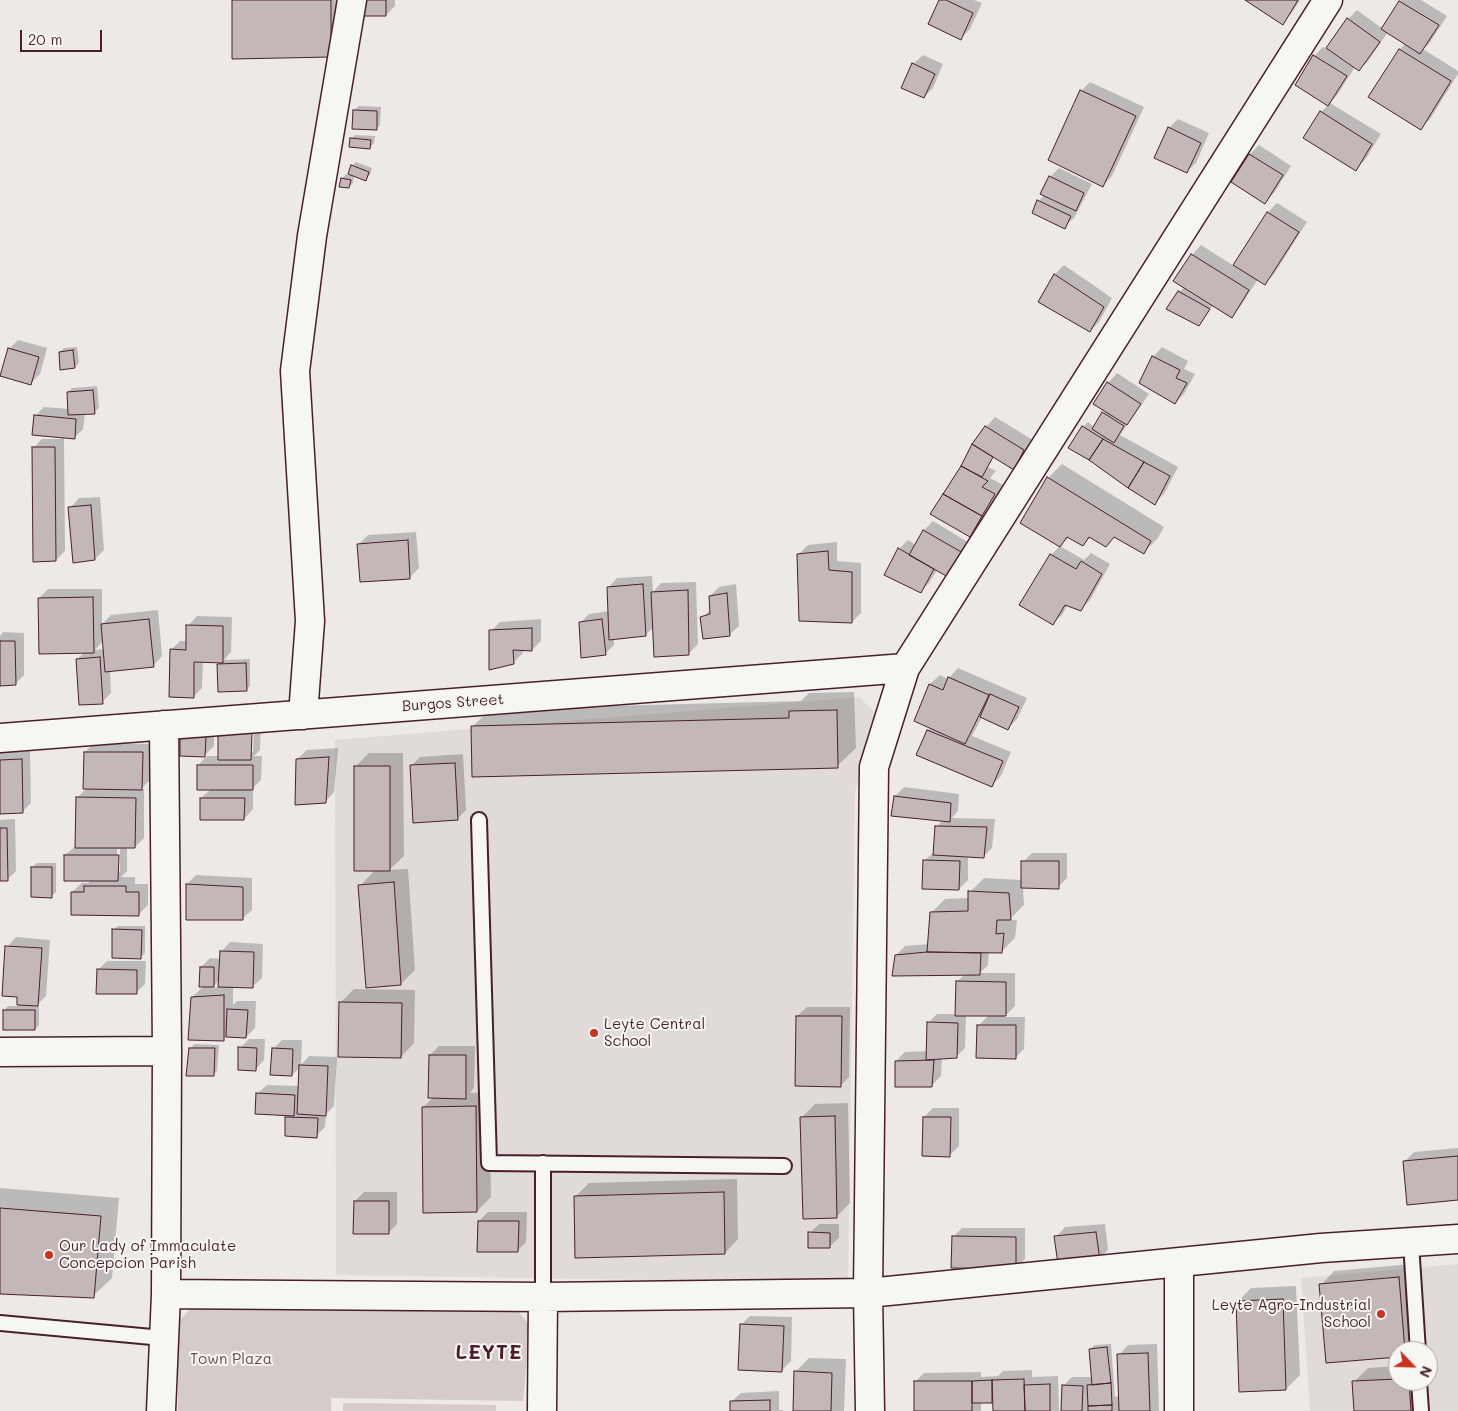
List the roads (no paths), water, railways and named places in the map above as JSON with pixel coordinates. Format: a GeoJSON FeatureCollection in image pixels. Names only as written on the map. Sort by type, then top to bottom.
{"type":"FeatureCollection","features":[{"type":"Feature","properties":{"kind":"street"},"geometry":{"type":"LineString","coordinates":[[303,715],[310,621],[295,371],[312,236],[352,0]]}},
{"type":"Feature","properties":{"kind":"street"},"geometry":{"type":"LineString","coordinates":[[870,1411],[868,1293],[874,767],[906,668],[1328,0]]}},
{"type":"Feature","properties":{"kind":"street","name":"Burgos Street"},"geometry":{"type":"LineString","coordinates":[[0,738],[906,668]]}},
{"type":"Feature","properties":{"kind":"street"},"geometry":{"type":"LineString","coordinates":[[161,1411],[166,1294],[167,1051],[164,725]]}},
{"type":"Feature","properties":{"kind":"street"},"geometry":{"type":"LineString","coordinates":[[0,1052],[167,1051]]}},
{"type":"Feature","properties":{"kind":"street"},"geometry":{"type":"LineString","coordinates":[[166,1294],[543,1297],[868,1293],[1321,1248],[1458,1239]]}},
{"type":"Feature","properties":{"kind":"street"},"geometry":{"type":"LineString","coordinates":[[1179,1263],[1179,1411]]}},
{"type":"Feature","properties":{"kind":"street"},"geometry":{"type":"LineString","coordinates":[[542,1411],[543,1297]]}},
{"type":"Feature","properties":{"kind":"lane"},"geometry":{"type":"LineString","coordinates":[[479,820],[489,1163],[784,1166]]}},
{"type":"Feature","properties":{"kind":"lane"},"geometry":{"type":"LineString","coordinates":[[542,1163],[543,1297]]}},
{"type":"Feature","properties":{"kind":"lane"},"geometry":{"type":"LineString","coordinates":[[1410,1243],[1417,1341]]}},
{"type":"Feature","properties":{"kind":"lane"},"geometry":{"type":"LineString","coordinates":[[0,1323],[163,1338]]}},
{"type":"Feature","properties":{"kind":"lane"},"geometry":{"type":"LineString","coordinates":[[1420,1391],[1421,1411]]}},
{"type":"Feature","properties":{"kind":"place","name":"Leyte Central School"},"geometry":{"type":"Point","coordinates":[594,1033]}},
{"type":"Feature","properties":{"kind":"place","name":"Our Lady of Immaculate Concepcion Parish"},"geometry":{"type":"Point","coordinates":[49,1255]}},
{"type":"Feature","properties":{"kind":"place","name":"Leyte Agro-Industrial School"},"geometry":{"type":"Point","coordinates":[1381,1314]}},
{"type":"Feature","properties":{"kind":"district","name":"LEYTE"},"geometry":{"type":"Point","coordinates":[489,1353]}},
{"type":"Feature","properties":{"kind":"park label","name":"Town Plaza"},"geometry":{"type":"Point","coordinates":[231,1359]}}]}
